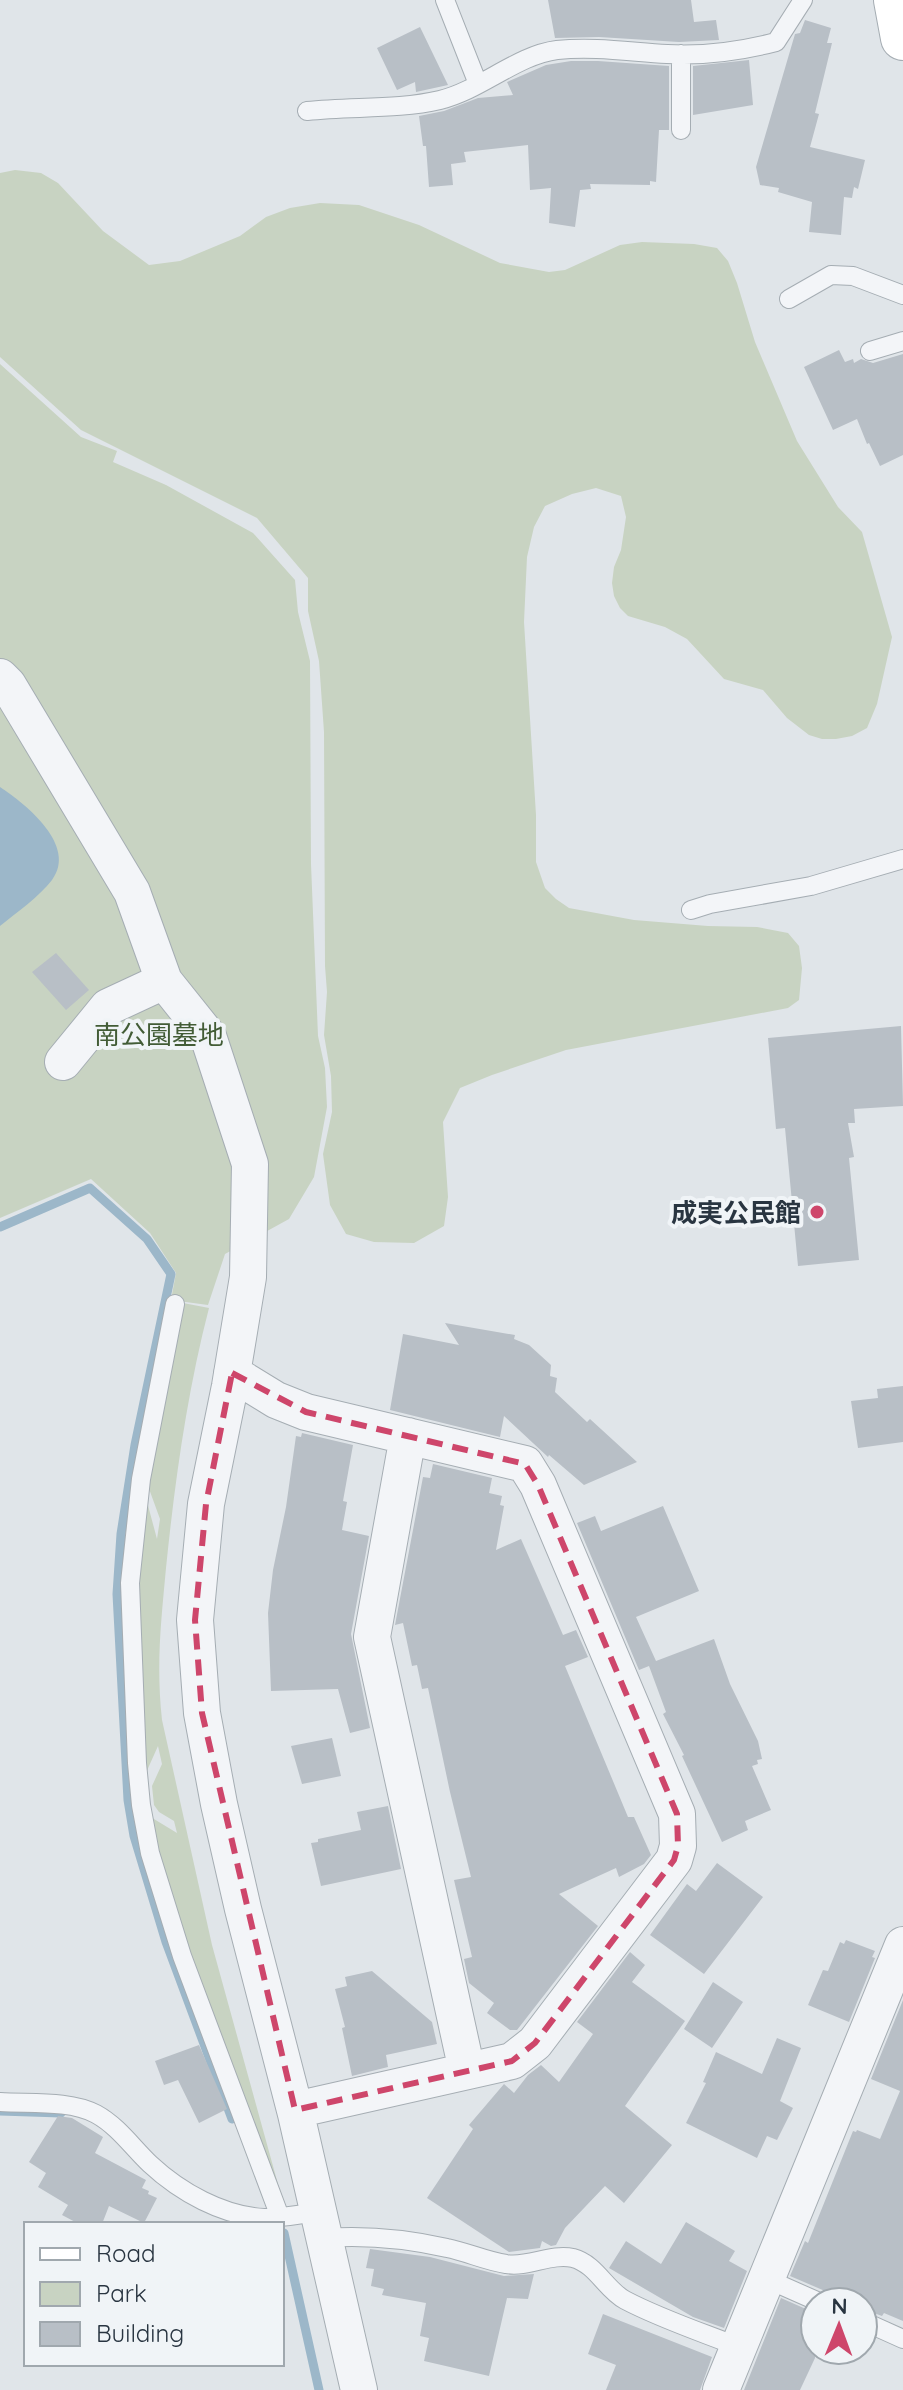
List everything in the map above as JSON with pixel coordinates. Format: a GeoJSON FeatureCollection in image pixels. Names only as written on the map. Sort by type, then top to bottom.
{"type":"FeatureCollection","features":[{"type":"Feature","properties":{"kind":"main road"},"geometry":{"type":"LineString","coordinates":[[896,0],[903,38]]}},
{"type":"Feature","properties":{"kind":"street"},"geometry":{"type":"LineString","coordinates":[[0,677],[8,685],[132,892],[164,981],[208,1036],[250,1164],[248,1277],[206,1504],[196,1605],[202,1713],[243,1909],[295,2110],[359,2390]]}},
{"type":"Feature","properties":{"kind":"street"},"geometry":{"type":"LineString","coordinates":[[63,1062],[108,1007],[164,981]]}},
{"type":"Feature","properties":{"kind":"street"},"geometry":{"type":"LineString","coordinates":[[232,1373],[276,1400],[306,1412],[525,1464],[538,1485],[677,1814],[678,1846],[674,1860],[535,2043],[512,2061],[295,2110]]}},
{"type":"Feature","properties":{"kind":"street"},"geometry":{"type":"LineString","coordinates":[[408,1436],[372,1637],[467,2071]]}},
{"type":"Feature","properties":{"kind":"street"},"geometry":{"type":"LineString","coordinates":[[721,2390],[903,1945]]}},
{"type":"Feature","properties":{"kind":"lane"},"geometry":{"type":"LineString","coordinates":[[445,0],[478,84]]}},
{"type":"Feature","properties":{"kind":"lane"},"geometry":{"type":"LineString","coordinates":[[307,111],[439,100],[462,93],[543,53],[558,50],[583,48],[681,54],[756,47],[776,42],[803,0]]}},
{"type":"Feature","properties":{"kind":"lane"},"geometry":{"type":"LineString","coordinates":[[681,54],[681,130]]}},
{"type":"Feature","properties":{"kind":"lane"},"geometry":{"type":"LineString","coordinates":[[789,299],[831,275],[853,276],[903,295]]}},
{"type":"Feature","properties":{"kind":"lane"},"geometry":{"type":"LineString","coordinates":[[870,351],[903,341]]}},
{"type":"Feature","properties":{"kind":"lane"},"geometry":{"type":"LineString","coordinates":[[691,910],[811,886],[903,859]]}},
{"type":"Feature","properties":{"kind":"lane"},"geometry":{"type":"LineString","coordinates":[[175,1304],[141,1479],[130,1583],[141,1805],[150,1853],[182,1956],[280,2217]]}},
{"type":"Feature","properties":{"kind":"lane"},"geometry":{"type":"LineString","coordinates":[[0,2102],[56,2105],[95,2114],[181,2189],[214,2206],[238,2213],[322,2225],[346,2236],[397,2239],[447,2248],[504,2264],[574,2259],[591,2268],[622,2299],[739,2347]]}},
{"type":"Feature","properties":{"kind":"lane"},"geometry":{"type":"LineString","coordinates":[[767,2279],[799,2293]]}},
{"type":"Feature","properties":{"kind":"lane"},"geometry":{"type":"LineString","coordinates":[[879,2328],[903,2339]]}},
{"type":"Feature","properties":{"kind":"highlighted area"},"geometry":{"type":"Polygon","coordinates":[[[232,1373],[306,1412],[525,1464],[538,1485],[677,1814],[678,1846],[674,1860],[535,2043],[512,2061],[295,2110],[202,1713],[195,1620],[206,1504],[232,1373]]]}},
{"type":"Feature","properties":{"kind":"green space"},"geometry":{"type":"Polygon","coordinates":[[[15,170],[41,173],[58,183],[103,231],[149,265],[180,261],[240,236],[266,217],[290,208],[320,203],[359,205],[419,225],[500,263],[549,272],[565,270],[620,245],[642,242],[717,248],[728,261],[755,342],[797,441],[838,507],[862,532],[892,637],[877,704],[867,728],[852,736],[822,739],[809,735],[787,718],[763,690],[724,679],[687,639],[665,627],[628,616],[620,608],[612,583],[626,517],[621,496],[596,488],[545,506],[534,527],[527,557],[524,622],[536,862],[545,888],[569,908],[634,920],[757,927],[788,933],[799,946],[802,968],[799,1000],[788,1008],[566,1050],[460,1088],[443,1122],[448,1197],[444,1226],[414,1243],[374,1242],[346,1234],[330,1205],[323,1154],[332,1112],[331,1076],[324,1035],[327,992],[324,732],[319,661],[308,611],[308,578],[257,518],[81,430],[0,357],[0,173],[15,170]]]}},
{"type":"Feature","properties":{"kind":"green space","name":"南公園墓地"},"geometry":{"type":"Polygon","coordinates":[[[0,364],[81,437],[117,451],[113,462],[166,485],[253,533],[295,580],[298,612],[310,661],[311,864],[318,1036],[325,1068],[327,1107],[314,1177],[289,1219],[225,1254],[208,1305],[171,1300],[176,1273],[150,1233],[91,1179],[0,1218],[0,364]]]}},
{"type":"Feature","properties":{"kind":"green space"},"geometry":{"type":"Polygon","coordinates":[[[183,1303],[209,1308],[188,1404],[170,1535],[160,1644],[162,1720],[212,1945],[284,2206],[184,1935],[152,1835],[149,1816],[177,1833],[174,1821],[154,1805],[152,1786],[162,1764],[158,1746],[145,1775],[137,1579],[146,1498],[157,1539],[160,1519],[148,1486],[183,1303]]]}},
{"type":"Feature","properties":{"kind":"water"},"geometry":{"type":"Polygon","coordinates":[[[0,787],[46,827],[54,840],[58,867],[52,880],[0,926],[0,787]]]}},
{"type":"Feature","properties":{"kind":"building"},"geometry":{"type":"Polygon","coordinates":[[[548,0],[691,0],[694,22],[716,20],[719,40],[679,42],[599,37],[555,38],[548,0]]]}},
{"type":"Feature","properties":{"kind":"building"},"geometry":{"type":"Polygon","coordinates":[[[805,20],[831,28],[827,43],[832,43],[810,147],[865,160],[858,189],[854,187],[852,198],[844,197],[841,235],[809,232],[812,202],[778,192],[779,188],[760,185],[756,167],[795,34],[800,33],[805,20]]]}},
{"type":"Feature","properties":{"kind":"building"},"geometry":{"type":"Polygon","coordinates":[[[420,27],[448,85],[416,92],[415,82],[397,90],[377,48],[420,27]]]}},
{"type":"Feature","properties":{"kind":"building"},"geometry":{"type":"Polygon","coordinates":[[[749,60],[753,105],[693,115],[693,66],[749,60]]]}},
{"type":"Feature","properties":{"kind":"building"},"geometry":{"type":"Polygon","coordinates":[[[598,61],[669,66],[669,130],[659,130],[656,182],[650,181],[650,185],[590,184],[591,189],[580,190],[575,227],[549,223],[551,188],[530,190],[528,145],[464,152],[466,162],[451,164],[453,185],[429,187],[426,146],[423,146],[419,116],[444,111],[478,98],[513,95],[507,82],[546,65],[598,61]]]}},
{"type":"Feature","properties":{"kind":"building"},"geometry":{"type":"Polygon","coordinates":[[[839,350],[845,362],[853,359],[854,363],[861,359],[873,363],[903,354],[903,455],[880,466],[857,419],[833,430],[804,367],[839,350]]]}},
{"type":"Feature","properties":{"kind":"building"},"geometry":{"type":"Polygon","coordinates":[[[56,953],[89,990],[66,1010],[32,972],[56,953]]]}},
{"type":"Feature","properties":{"kind":"building"},"geometry":{"type":"Polygon","coordinates":[[[901,1026],[903,1106],[854,1109],[855,1123],[848,1123],[854,1157],[849,1158],[859,1260],[798,1266],[785,1128],[776,1129],[768,1038],[901,1026]]]}},
{"type":"Feature","properties":{"kind":"building"},"geometry":{"type":"Polygon","coordinates":[[[445,1323],[515,1335],[514,1339],[529,1345],[551,1365],[550,1376],[557,1378],[555,1392],[637,1462],[584,1485],[504,1416],[500,1437],[390,1410],[403,1334],[459,1345],[445,1323]]]}},
{"type":"Feature","properties":{"kind":"building"},"geometry":{"type":"Polygon","coordinates":[[[903,1386],[903,1442],[858,1448],[851,1401],[878,1398],[877,1389],[903,1386]]]}},
{"type":"Feature","properties":{"kind":"building"},"geometry":{"type":"Polygon","coordinates":[[[302,1433],[353,1445],[343,1501],[347,1502],[342,1530],[369,1536],[351,1634],[370,1728],[350,1733],[338,1689],[271,1691],[268,1613],[273,1570],[296,1436],[301,1437],[302,1433]]]}},
{"type":"Feature","properties":{"kind":"building"},"geometry":{"type":"Polygon","coordinates":[[[433,1464],[492,1478],[489,1493],[502,1496],[500,1505],[504,1506],[496,1550],[521,1539],[563,1635],[576,1630],[588,1657],[565,1666],[628,1817],[634,1817],[651,1855],[644,1864],[619,1877],[616,1868],[559,1894],[598,1926],[517,2030],[510,2030],[487,2013],[494,2003],[469,1983],[464,1959],[472,1957],[454,1880],[471,1877],[428,1688],[422,1689],[417,1665],[412,1666],[403,1623],[395,1625],[423,1477],[430,1478],[433,1464]]]}},
{"type":"Feature","properties":{"kind":"building"},"geometry":{"type":"Polygon","coordinates":[[[663,1506],[699,1591],[636,1617],[656,1661],[714,1639],[730,1684],[758,1741],[762,1759],[752,1766],[771,1810],[745,1821],[748,1830],[722,1842],[663,1714],[666,1712],[649,1666],[639,1670],[577,1523],[595,1516],[601,1531],[663,1506]]]}},
{"type":"Feature","properties":{"kind":"building"},"geometry":{"type":"Polygon","coordinates":[[[332,1738],[341,1776],[302,1784],[291,1746],[332,1738]]]}},
{"type":"Feature","properties":{"kind":"building"},"geometry":{"type":"Polygon","coordinates":[[[388,1806],[401,1869],[321,1886],[311,1843],[361,1830],[357,1812],[388,1806]]]}},
{"type":"Feature","properties":{"kind":"building"},"geometry":{"type":"Polygon","coordinates":[[[717,1863],[763,1897],[704,1974],[650,1935],[687,1884],[696,1891],[717,1863]]]}},
{"type":"Feature","properties":{"kind":"building"},"geometry":{"type":"Polygon","coordinates":[[[846,1940],[875,1951],[872,1957],[875,1958],[849,2022],[808,2005],[823,1970],[828,1971],[840,1942],[844,1944],[846,1940]]]}},
{"type":"Feature","properties":{"kind":"building"},"geometry":{"type":"Polygon","coordinates":[[[630,1952],[645,1965],[632,1982],[685,2021],[625,2106],[672,2145],[624,2203],[605,2186],[565,2228],[556,2245],[542,2241],[540,2248],[509,2252],[427,2198],[473,2129],[469,2125],[504,2084],[514,2093],[528,2075],[541,2065],[559,2082],[593,2034],[577,2022],[630,1952]]]}},
{"type":"Feature","properties":{"kind":"building"},"geometry":{"type":"Polygon","coordinates":[[[372,1971],[432,2022],[437,2044],[386,2055],[388,2067],[352,2076],[342,2028],[345,2027],[335,1989],[347,1986],[345,1977],[372,1971]]]}},
{"type":"Feature","properties":{"kind":"building"},"geometry":{"type":"Polygon","coordinates":[[[713,1982],[743,2002],[712,2048],[684,2029],[713,1982]]]}},
{"type":"Feature","properties":{"kind":"building"},"geometry":{"type":"Polygon","coordinates":[[[903,2000],[903,2321],[884,2313],[879,2315],[879,2286],[813,2286],[790,2276],[805,2241],[808,2243],[853,2131],[880,2139],[900,2091],[871,2079],[903,2000]]]}},
{"type":"Feature","properties":{"kind":"building"},"geometry":{"type":"Polygon","coordinates":[[[777,2038],[801,2048],[780,2101],[793,2108],[777,2140],[767,2136],[757,2158],[686,2123],[706,2083],[703,2082],[716,2052],[762,2074],[777,2038]]]}},
{"type":"Feature","properties":{"kind":"building"},"geometry":{"type":"Polygon","coordinates":[[[199,2045],[227,2109],[199,2123],[178,2080],[164,2085],[155,2061],[199,2045]]]}},
{"type":"Feature","properties":{"kind":"building"},"geometry":{"type":"Polygon","coordinates":[[[58,2116],[72,2118],[103,2137],[95,2153],[146,2180],[142,2188],[157,2198],[145,2222],[109,2206],[103,2222],[75,2222],[62,2215],[68,2205],[38,2187],[46,2173],[29,2162],[58,2116]]]}},
{"type":"Feature","properties":{"kind":"building"},"geometry":{"type":"Polygon","coordinates":[[[686,2222],[735,2251],[729,2261],[747,2271],[724,2328],[693,2317],[609,2268],[626,2241],[661,2264],[686,2222]]]}},
{"type":"Feature","properties":{"kind":"building"},"geometry":{"type":"Polygon","coordinates":[[[370,2249],[430,2257],[504,2276],[534,2274],[528,2299],[507,2298],[489,2376],[424,2361],[429,2338],[420,2336],[426,2303],[382,2295],[384,2289],[371,2286],[374,2269],[366,2268],[370,2249]]]}},
{"type":"Feature","properties":{"kind":"building"},"geometry":{"type":"Polygon","coordinates":[[[781,2298],[799,2306],[799,2366],[811,2366],[800,2390],[744,2390],[781,2298]]]}},
{"type":"Feature","properties":{"kind":"building"},"geometry":{"type":"Polygon","coordinates":[[[603,2314],[712,2357],[700,2390],[606,2390],[616,2365],[588,2354],[603,2314]]]}},
{"type":"Feature","properties":{"kind":"waterway"},"geometry":{"type":"LineString","coordinates":[[0,1227],[90,1188],[147,1239],[171,1274],[135,1445],[121,1534],[117,1594],[128,1800],[134,1836],[166,1942],[232,2119]]}},
{"type":"Feature","properties":{"kind":"waterway"},"geometry":{"type":"LineString","coordinates":[[0,2111],[61,2113]]}},
{"type":"Feature","properties":{"kind":"waterway"},"geometry":{"type":"LineString","coordinates":[[284,2233],[319,2390]]}},
{"type":"Feature","properties":{"kind":"place","name":"成実公民館"},"geometry":{"type":"Point","coordinates":[817,1212]}}]}
